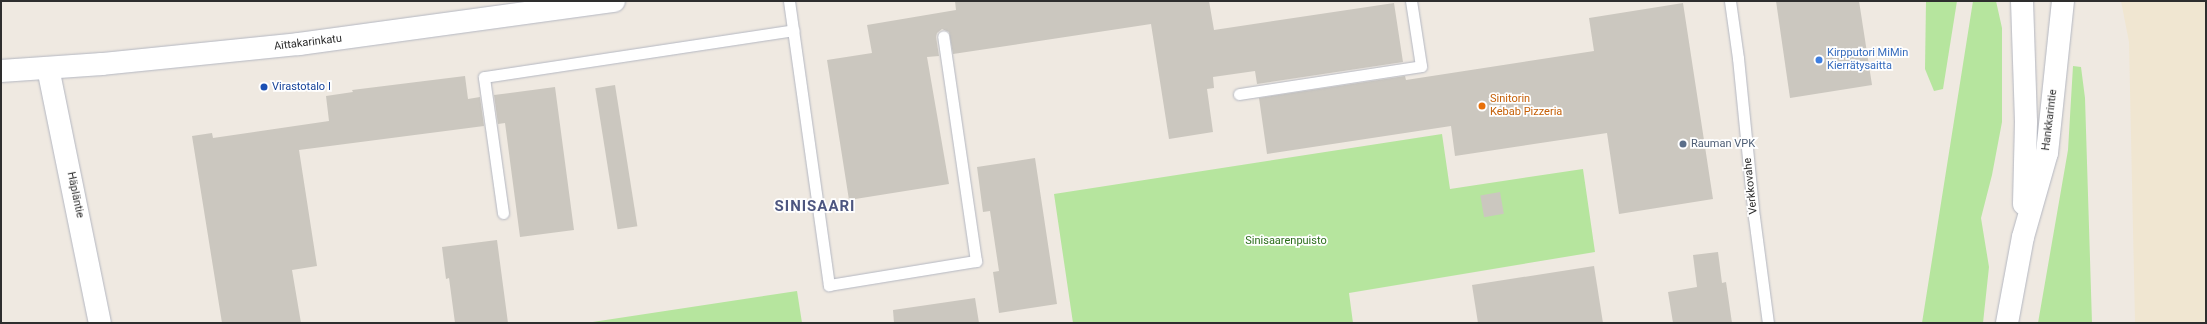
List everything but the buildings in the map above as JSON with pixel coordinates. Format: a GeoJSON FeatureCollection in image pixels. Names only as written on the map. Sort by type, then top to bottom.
{"type":"FeatureCollection","features":[{"type":"Feature","properties":{"kind":"main road","name":"Aittakarinkatu"},"geometry":{"type":"LineString","coordinates":[[1,71],[48,68],[299,44],[614,1]]}},
{"type":"Feature","properties":{"kind":"main road","name":"Hankkarintie"},"geometry":{"type":"LineString","coordinates":[[2022,1],[2026,122],[2023,237]]}},
{"type":"Feature","properties":{"kind":"main road","name":"Hankkarintie"},"geometry":{"type":"LineString","coordinates":[[2007,323],[2023,237],[2046,154],[2063,1]]}},
{"type":"Feature","properties":{"kind":"main road","name":"Häpläntie"},"geometry":{"type":"LineString","coordinates":[[48,68],[100,323]]}},
{"type":"Feature","properties":{"kind":"lane"},"geometry":{"type":"LineString","coordinates":[[789,1],[829,285],[976,262],[943,36]]}},
{"type":"Feature","properties":{"kind":"lane"},"geometry":{"type":"LineString","coordinates":[[1239,94],[1421,66],[1411,1]]}},
{"type":"Feature","properties":{"kind":"lane","name":"Verkkovahe"},"geometry":{"type":"LineString","coordinates":[[1730,1],[1738,58],[1754,217],[1768,323]]}},
{"type":"Feature","properties":{"kind":"lane"},"geometry":{"type":"LineString","coordinates":[[503,213],[484,77],[793,30]]}},
{"type":"Feature","properties":{"kind":"shaded area"},"geometry":{"type":"Polygon","coordinates":[[[2121,1],[2206,1],[2206,323],[2135,323],[2129,42],[2121,1]]]}},
{"type":"Feature","properties":{"kind":"green space"},"geometry":{"type":"Polygon","coordinates":[[[1926,1],[1957,1],[1943,89],[1934,91],[1925,69],[1926,1]]]}},
{"type":"Feature","properties":{"kind":"green space"},"geometry":{"type":"Polygon","coordinates":[[[1973,1],[1996,1],[2002,28],[2002,122],[1992,175],[1981,218],[1989,267],[1983,323],[1922,323],[1973,1]]]}},
{"type":"Feature","properties":{"kind":"green space"},"geometry":{"type":"Polygon","coordinates":[[[2073,66],[2081,67],[2085,98],[2092,323],[2038,323],[2068,150],[2073,66]]]}},
{"type":"Feature","properties":{"kind":"green space","name":"Sinisaarenpuisto"},"geometry":{"type":"Polygon","coordinates":[[[1442,134],[1450,189],[1583,169],[1595,252],[1349,293],[1353,323],[1073,323],[1054,194],[1442,134]]]}},
{"type":"Feature","properties":{"kind":"green space"},"geometry":{"type":"Polygon","coordinates":[[[797,291],[802,323],[586,323],[797,291]]]}},
{"type":"Feature","properties":{"kind":"place","name":"Kirpputori MiMin Kierrätysaitta"},"geometry":{"type":"Point","coordinates":[1819,60]}},
{"type":"Feature","properties":{"kind":"place","name":"Virastotalo I"},"geometry":{"type":"Point","coordinates":[264,87]}},
{"type":"Feature","properties":{"kind":"place","name":"Sinitorin Kebab Pizzeria"},"geometry":{"type":"Point","coordinates":[1482,106]}},
{"type":"Feature","properties":{"kind":"place","name":"Rauman VPK"},"geometry":{"type":"Point","coordinates":[1683,144]}},
{"type":"Feature","properties":{"kind":"district","name":"SINISAARI"},"geometry":{"type":"Point","coordinates":[815,207]}}]}
